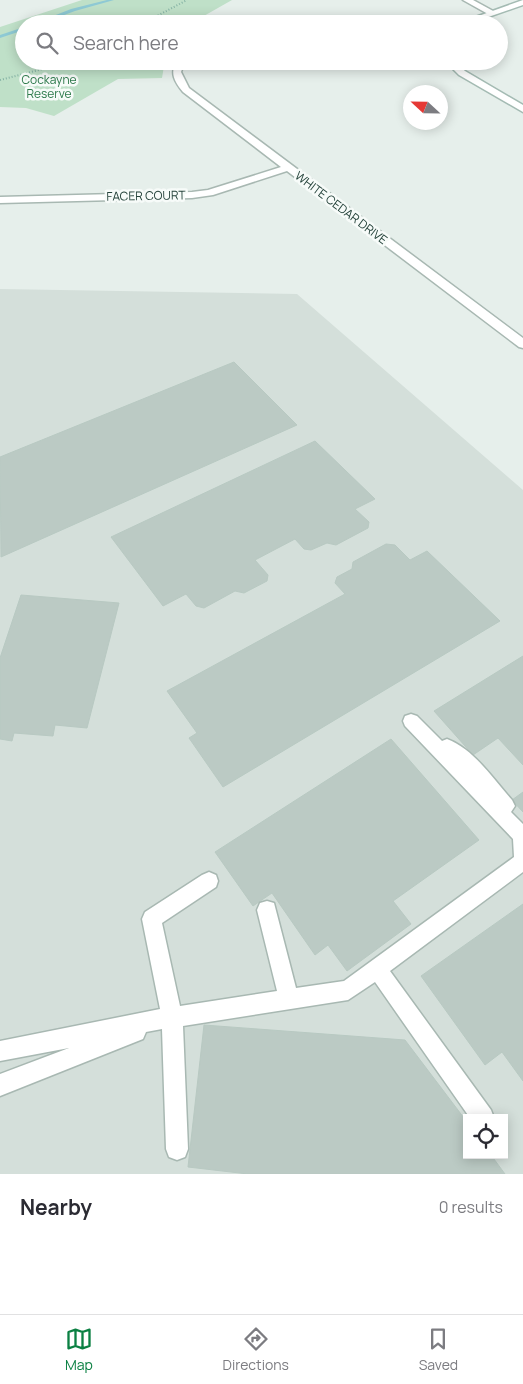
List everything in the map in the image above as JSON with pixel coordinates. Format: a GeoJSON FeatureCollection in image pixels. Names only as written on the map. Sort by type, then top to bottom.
{"type":"FeatureCollection","features":[{"type":"Feature","properties":{"kind":"street"},"geometry":{"type":"LineString","coordinates":[[467,0],[491,12]]}},
{"type":"Feature","properties":{"kind":"street"},"geometry":{"type":"LineString","coordinates":[[483,15],[523,2]]}},
{"type":"Feature","properties":{"kind":"street","name":"WHITE CEDAR DRIVE"},"geometry":{"type":"LineString","coordinates":[[177,70],[176,74],[186,90],[523,344]]}},
{"type":"Feature","properties":{"kind":"street"},"geometry":{"type":"LineString","coordinates":[[459,70],[523,109]]}},
{"type":"Feature","properties":{"kind":"street","name":"FACER COURT"},"geometry":{"type":"LineString","coordinates":[[0,200],[192,196],[209,193],[287,168]]}},
{"type":"Feature","properties":{"kind":"street"},"geometry":{"type":"LineString","coordinates":[[0,1051],[172,1018],[348,990],[523,861],[522,836],[411,721],[470,764],[523,826]]}},
{"type":"Feature","properties":{"kind":"street"},"geometry":{"type":"LineString","coordinates":[[0,1085],[172,1018],[353,998],[523,873]]}},
{"type":"Feature","properties":{"kind":"street"},"geometry":{"type":"LineString","coordinates":[[177,1149],[172,1018],[152,919],[209,881]]}},
{"type":"Feature","properties":{"kind":"street"},"geometry":{"type":"LineString","coordinates":[[266,910],[289,1000]]}},
{"type":"Feature","properties":{"kind":"street"},"geometry":{"type":"LineString","coordinates":[[382,976],[480,1114]]}},
{"type":"Feature","properties":{"kind":"path"},"geometry":{"type":"LineString","coordinates":[[159,15],[187,0]]}},
{"type":"Feature","properties":{"kind":"path"},"geometry":{"type":"LineString","coordinates":[[0,80],[38,70]]}},
{"type":"Feature","properties":{"kind":"shaded area"},"geometry":{"type":"Polygon","coordinates":[[[0,289],[297,294],[523,490],[523,1174],[0,1174],[0,289]]]}},
{"type":"Feature","properties":{"kind":"green space","name":"Cockayne Reserve"},"geometry":{"type":"Polygon","coordinates":[[[82,0],[232,0],[206,15],[36,15],[82,0]]]}},
{"type":"Feature","properties":{"kind":"green space","name":"Cockayne Reserve"},"geometry":{"type":"Polygon","coordinates":[[[15,22],[15,70],[163,70],[162,78],[118,79],[54,116],[26,108],[0,107],[0,27],[15,22]]]}},
{"type":"Feature","properties":{"kind":"building"},"geometry":{"type":"Polygon","coordinates":[[[234,362],[297,425],[1,557],[0,457],[234,362]]]}},
{"type":"Feature","properties":{"kind":"building"},"geometry":{"type":"Polygon","coordinates":[[[315,441],[375,499],[355,509],[369,522],[368,528],[336,545],[327,543],[311,550],[304,549],[295,539],[255,560],[268,575],[267,581],[244,593],[235,591],[204,608],[196,606],[186,594],[163,606],[111,537],[315,441]]]}},
{"type":"Feature","properties":{"kind":"building"},"geometry":{"type":"Polygon","coordinates":[[[386,544],[395,545],[410,560],[427,551],[500,621],[223,787],[189,738],[197,733],[167,691],[345,594],[335,583],[337,577],[352,569],[353,562],[386,544]]]}},
{"type":"Feature","properties":{"kind":"building"},"geometry":{"type":"Polygon","coordinates":[[[21,595],[119,603],[87,728],[55,725],[53,736],[14,733],[12,741],[0,739],[0,658],[21,595]]]}},
{"type":"Feature","properties":{"kind":"building"},"geometry":{"type":"Polygon","coordinates":[[[523,656],[523,765],[498,738],[473,755],[434,711],[523,656]]]}},
{"type":"Feature","properties":{"kind":"building"},"geometry":{"type":"Polygon","coordinates":[[[391,739],[479,840],[393,901],[411,924],[347,971],[328,945],[315,955],[272,893],[253,906],[215,852],[391,739]]]}},
{"type":"Feature","properties":{"kind":"building"},"geometry":{"type":"Polygon","coordinates":[[[523,792],[523,812],[512,800],[523,792]]]}},
{"type":"Feature","properties":{"kind":"building"},"geometry":{"type":"Polygon","coordinates":[[[523,904],[523,1081],[502,1052],[485,1065],[421,976],[523,904]]]}},
{"type":"Feature","properties":{"kind":"building"},"geometry":{"type":"Polygon","coordinates":[[[204,1025],[405,1040],[463,1117],[463,1159],[494,1159],[505,1174],[248,1174],[188,1167],[204,1025]]]}},
{"type":"Feature","properties":{"kind":"waterway"},"geometry":{"type":"LineString","coordinates":[[59,15],[112,0]]}},
{"type":"Feature","properties":{"kind":"waterway"},"geometry":{"type":"LineString","coordinates":[[0,37],[15,31]]}}]}
